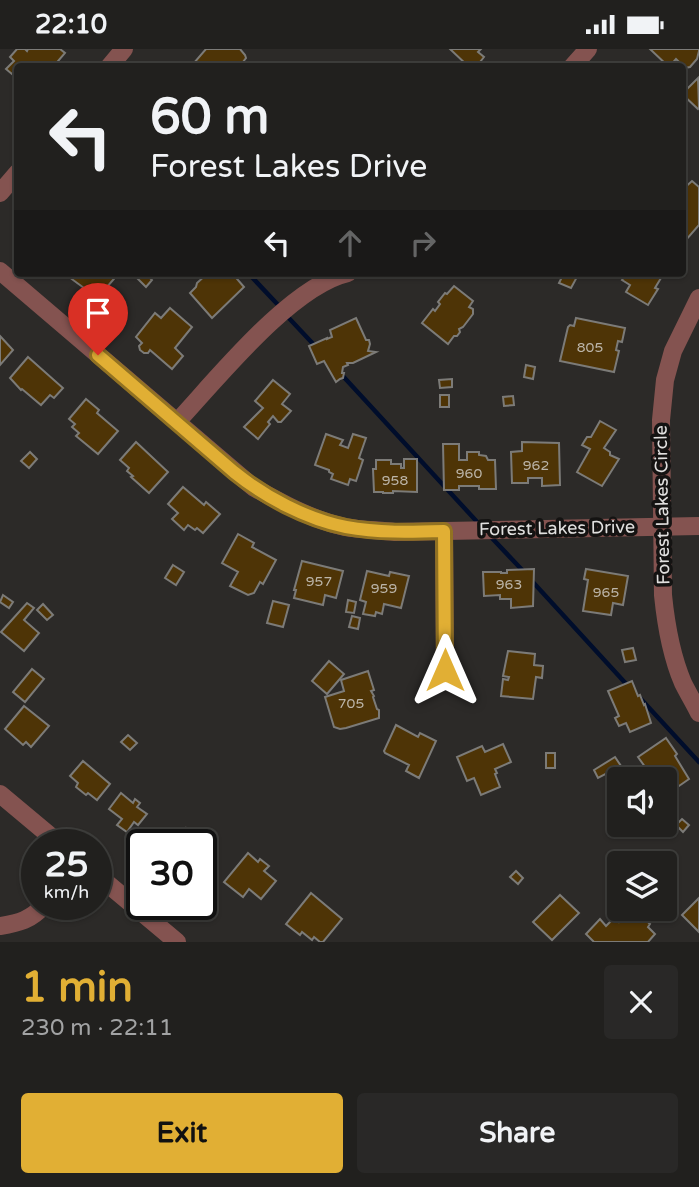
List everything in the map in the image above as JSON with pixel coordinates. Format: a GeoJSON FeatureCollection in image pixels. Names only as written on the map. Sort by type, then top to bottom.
{"type":"FeatureCollection","features":[{"type":"Feature","properties":{"kind":"street"},"geometry":{"type":"LineString","coordinates":[[112,63],[124,49]]}},
{"type":"Feature","properties":{"kind":"street"},"geometry":{"type":"LineString","coordinates":[[576,63],[589,49]]}},
{"type":"Feature","properties":{"kind":"street"},"geometry":{"type":"LineString","coordinates":[[0,193],[14,177]]}},
{"type":"Feature","properties":{"kind":"street","name":"Forest Lakes Drive"},"geometry":{"type":"LineString","coordinates":[[0,271],[253,487],[316,518],[345,527],[395,532],[699,526]]}},
{"type":"Feature","properties":{"kind":"street"},"geometry":{"type":"LineString","coordinates":[[177,422],[241,351],[285,310],[318,285],[335,277]]}},
{"type":"Feature","properties":{"kind":"street","name":"Forest Lakes Circle"},"geometry":{"type":"LineString","coordinates":[[699,298],[673,351],[665,380],[661,420],[665,616],[683,683],[699,713]]}},
{"type":"Feature","properties":{"kind":"street"},"geometry":{"type":"LineString","coordinates":[[444,531],[445,670]]}},
{"type":"Feature","properties":{"kind":"street"},"geometry":{"type":"LineString","coordinates":[[0,794],[42,829]]}},
{"type":"Feature","properties":{"kind":"street"},"geometry":{"type":"LineString","coordinates":[[112,887],[177,942]]}},
{"type":"Feature","properties":{"kind":"street"},"geometry":{"type":"LineString","coordinates":[[0,926],[25,920]]}},
{"type":"Feature","properties":{"kind":"building"},"geometry":{"type":"Polygon","coordinates":[[[17,49],[60,49],[65,53],[56,63],[14,63],[14,76],[6,69],[14,61],[10,57],[17,49]]]}},
{"type":"Feature","properties":{"kind":"building"},"geometry":{"type":"Polygon","coordinates":[[[206,49],[240,49],[246,58],[242,63],[194,63],[206,49]]]}},
{"type":"Feature","properties":{"kind":"building"},"geometry":{"type":"Polygon","coordinates":[[[450,49],[481,49],[478,52],[484,57],[479,63],[465,63],[450,49]]]}},
{"type":"Feature","properties":{"kind":"building"},"geometry":{"type":"Polygon","coordinates":[[[650,49],[699,49],[697,59],[690,67],[686,68],[686,63],[680,63],[676,59],[672,63],[665,63],[650,49]]]}},
{"type":"Feature","properties":{"kind":"building"},"geometry":{"type":"Polygon","coordinates":[[[698,78],[698,109],[686,98],[686,90],[698,78]]]}},
{"type":"Feature","properties":{"kind":"building"},"geometry":{"type":"Polygon","coordinates":[[[692,181],[699,187],[699,225],[686,240],[686,186],[692,181]]]}},
{"type":"Feature","properties":{"kind":"building"},"geometry":{"type":"Polygon","coordinates":[[[69,277],[116,277],[95,301],[69,277]]]}},
{"type":"Feature","properties":{"kind":"building"},"geometry":{"type":"Polygon","coordinates":[[[149,277],[152,280],[146,287],[137,278],[149,277]]]}},
{"type":"Feature","properties":{"kind":"building"},"geometry":{"type":"Polygon","coordinates":[[[204,277],[235,277],[244,287],[212,318],[190,293],[204,277]]]}},
{"type":"Feature","properties":{"kind":"building"},"geometry":{"type":"Polygon","coordinates":[[[562,277],[577,277],[571,288],[559,283],[562,277]]]}},
{"type":"Feature","properties":{"kind":"building"},"geometry":{"type":"Polygon","coordinates":[[[624,277],[662,277],[648,305],[626,292],[630,285],[622,280],[624,277]]]}},
{"type":"Feature","properties":{"kind":"building"},"geometry":{"type":"Polygon","coordinates":[[[454,286],[473,301],[469,307],[473,309],[473,314],[448,344],[422,323],[433,309],[435,311],[445,293],[454,286]]]}},
{"type":"Feature","properties":{"kind":"building"},"geometry":{"type":"Polygon","coordinates":[[[170,308],[192,327],[175,348],[183,356],[172,369],[150,350],[144,353],[140,350],[142,343],[136,337],[155,313],[161,318],[170,308]]]}},
{"type":"Feature","properties":{"kind":"building"},"geometry":{"type":"Polygon","coordinates":[[[356,318],[366,340],[369,340],[368,351],[376,352],[353,363],[347,363],[348,365],[343,367],[343,378],[336,382],[324,361],[317,364],[309,346],[332,337],[330,330],[356,318]]]}},
{"type":"Feature","properties":{"kind":"building"},"geometry":{"type":"Polygon","coordinates":[[[576,318],[625,328],[622,342],[618,341],[616,350],[619,351],[614,372],[560,361],[568,327],[574,326],[576,318]]]}},
{"type":"Feature","properties":{"kind":"building"},"geometry":{"type":"Polygon","coordinates":[[[0,336],[13,350],[0,365],[0,336]]]}},
{"type":"Feature","properties":{"kind":"building"},"geometry":{"type":"Polygon","coordinates":[[[28,357],[63,388],[54,398],[50,395],[41,405],[10,378],[28,357]]]}},
{"type":"Feature","properties":{"kind":"building"},"geometry":{"type":"Polygon","coordinates":[[[526,365],[535,367],[533,379],[524,377],[526,365]]]}},
{"type":"Feature","properties":{"kind":"building"},"geometry":{"type":"Polygon","coordinates":[[[452,379],[452,387],[440,388],[439,380],[452,379]]]}},
{"type":"Feature","properties":{"kind":"building"},"geometry":{"type":"Polygon","coordinates":[[[273,380],[290,394],[282,404],[291,411],[281,422],[273,416],[258,439],[244,427],[263,408],[255,401],[273,380]]]}},
{"type":"Feature","properties":{"kind":"building"},"geometry":{"type":"Polygon","coordinates":[[[440,395],[449,395],[449,407],[440,407],[440,395]]]}},
{"type":"Feature","properties":{"kind":"building"},"geometry":{"type":"Polygon","coordinates":[[[513,396],[514,405],[504,406],[503,397],[513,396]]]}},
{"type":"Feature","properties":{"kind":"building"},"geometry":{"type":"Polygon","coordinates":[[[86,399],[99,410],[97,413],[118,431],[98,454],[76,436],[79,433],[72,427],[75,424],[69,419],[86,399]]]}},
{"type":"Feature","properties":{"kind":"building"},"geometry":{"type":"Polygon","coordinates":[[[600,421],[616,430],[604,448],[619,459],[602,486],[577,472],[590,449],[582,445],[587,437],[591,437],[600,421]]]}},
{"type":"Feature","properties":{"kind":"building"},"geometry":{"type":"Polygon","coordinates":[[[326,434],[343,440],[340,445],[348,448],[353,434],[366,438],[359,458],[363,460],[356,481],[350,479],[348,485],[331,479],[333,474],[329,470],[315,465],[326,434]]]}},
{"type":"Feature","properties":{"kind":"building"},"geometry":{"type":"Polygon","coordinates":[[[136,442],[168,472],[149,493],[131,477],[133,476],[127,471],[129,468],[120,460],[136,442]]]}},
{"type":"Feature","properties":{"kind":"building"},"geometry":{"type":"Polygon","coordinates":[[[522,442],[559,443],[560,485],[542,486],[542,478],[528,478],[528,483],[512,483],[511,452],[522,451],[522,442]]]}},
{"type":"Feature","properties":{"kind":"building"},"geometry":{"type":"Polygon","coordinates":[[[443,444],[459,444],[459,460],[467,460],[467,452],[479,452],[479,455],[486,456],[488,460],[495,460],[496,489],[459,486],[459,490],[444,490],[443,444]]]}},
{"type":"Feature","properties":{"kind":"building"},"geometry":{"type":"Polygon","coordinates":[[[30,452],[37,459],[29,468],[21,461],[30,452]]]}},
{"type":"Feature","properties":{"kind":"building"},"geometry":{"type":"Polygon","coordinates":[[[404,459],[417,459],[417,492],[374,492],[373,469],[376,469],[376,460],[391,460],[391,464],[401,464],[401,468],[404,468],[404,459]]]}},
{"type":"Feature","properties":{"kind":"building"},"geometry":{"type":"Polygon","coordinates":[[[183,487],[204,505],[206,502],[220,514],[203,533],[188,525],[184,530],[172,519],[178,513],[168,504],[183,487]]]}},
{"type":"Feature","properties":{"kind":"building"},"geometry":{"type":"Polygon","coordinates":[[[238,534],[254,543],[252,547],[276,560],[263,584],[260,582],[254,593],[248,595],[230,586],[238,572],[222,563],[238,534]]]}},
{"type":"Feature","properties":{"kind":"building"},"geometry":{"type":"Polygon","coordinates":[[[302,561],[343,571],[336,598],[325,595],[323,605],[294,598],[302,561]]]}},
{"type":"Feature","properties":{"kind":"building"},"geometry":{"type":"Polygon","coordinates":[[[173,565],[184,572],[176,585],[165,578],[173,565]]]}},
{"type":"Feature","properties":{"kind":"building"},"geometry":{"type":"Polygon","coordinates":[[[534,569],[533,606],[511,608],[511,599],[500,599],[500,595],[484,596],[483,572],[507,573],[507,570],[534,569]]]}},
{"type":"Feature","properties":{"kind":"building"},"geometry":{"type":"Polygon","coordinates":[[[586,569],[628,576],[623,605],[613,603],[611,615],[583,611],[588,580],[584,579],[586,569]]]}},
{"type":"Feature","properties":{"kind":"building"},"geometry":{"type":"Polygon","coordinates":[[[367,571],[389,576],[390,572],[409,576],[401,608],[384,604],[382,614],[363,614],[366,602],[360,600],[367,571]]]}},
{"type":"Feature","properties":{"kind":"building"},"geometry":{"type":"Polygon","coordinates":[[[3,595],[13,602],[9,608],[0,602],[3,595]]]}},
{"type":"Feature","properties":{"kind":"building"},"geometry":{"type":"Polygon","coordinates":[[[348,600],[356,602],[354,613],[346,612],[348,600]]]}},
{"type":"Feature","properties":{"kind":"building"},"geometry":{"type":"Polygon","coordinates":[[[273,601],[289,605],[283,627],[267,623],[273,601]]]}},
{"type":"Feature","properties":{"kind":"building"},"geometry":{"type":"Polygon","coordinates":[[[27,603],[34,608],[24,620],[39,633],[24,651],[1,632],[27,603]]]}},
{"type":"Feature","properties":{"kind":"building"},"geometry":{"type":"Polygon","coordinates":[[[43,604],[53,615],[47,620],[37,610],[43,604]]]}},
{"type":"Feature","properties":{"kind":"building"},"geometry":{"type":"Polygon","coordinates":[[[352,616],[360,618],[358,629],[349,627],[352,616]]]}},
{"type":"Feature","properties":{"kind":"building"},"geometry":{"type":"Polygon","coordinates":[[[633,648],[636,660],[625,662],[622,650],[633,648]]]}},
{"type":"Feature","properties":{"kind":"building"},"geometry":{"type":"Polygon","coordinates":[[[508,651],[535,654],[534,665],[543,666],[542,678],[536,677],[533,699],[501,696],[503,679],[508,680],[509,677],[503,676],[508,651]]]}},
{"type":"Feature","properties":{"kind":"building"},"geometry":{"type":"Polygon","coordinates":[[[329,661],[344,674],[327,694],[312,681],[329,661]]]}},
{"type":"Feature","properties":{"kind":"building"},"geometry":{"type":"Polygon","coordinates":[[[32,669],[44,679],[25,702],[13,692],[32,669]]]}},
{"type":"Feature","properties":{"kind":"building"},"geometry":{"type":"Polygon","coordinates":[[[368,671],[379,718],[346,728],[334,727],[325,697],[344,691],[341,680],[368,671]]]}},
{"type":"Feature","properties":{"kind":"building"},"geometry":{"type":"Polygon","coordinates":[[[632,681],[638,696],[640,695],[645,704],[651,723],[630,732],[626,723],[619,726],[615,718],[619,716],[608,691],[632,681]]]}},
{"type":"Feature","properties":{"kind":"building"},"geometry":{"type":"Polygon","coordinates":[[[24,706],[49,726],[31,747],[26,742],[23,745],[5,729],[24,706]]]}},
{"type":"Feature","properties":{"kind":"building"},"geometry":{"type":"Polygon","coordinates":[[[396,725],[418,737],[420,733],[436,741],[419,778],[406,771],[409,765],[384,751],[396,725]]]}},
{"type":"Feature","properties":{"kind":"building"},"geometry":{"type":"Polygon","coordinates":[[[128,735],[137,743],[130,750],[121,742],[128,735]]]}},
{"type":"Feature","properties":{"kind":"building"},"geometry":{"type":"Polygon","coordinates":[[[666,738],[689,779],[679,786],[677,767],[645,767],[638,757],[666,738]]]}},
{"type":"Feature","properties":{"kind":"building"},"geometry":{"type":"Polygon","coordinates":[[[503,744],[511,762],[495,769],[500,787],[481,795],[474,778],[467,781],[457,757],[482,746],[485,752],[503,744]]]}},
{"type":"Feature","properties":{"kind":"building"},"geometry":{"type":"Polygon","coordinates":[[[546,753],[555,753],[555,768],[546,768],[546,753]]]}},
{"type":"Feature","properties":{"kind":"building"},"geometry":{"type":"Polygon","coordinates":[[[615,757],[621,766],[607,767],[607,773],[598,778],[594,770],[615,757]]]}},
{"type":"Feature","properties":{"kind":"building"},"geometry":{"type":"Polygon","coordinates":[[[83,761],[110,784],[97,800],[76,787],[78,783],[70,776],[83,761]]]}},
{"type":"Feature","properties":{"kind":"building"},"geometry":{"type":"Polygon","coordinates":[[[121,793],[133,803],[135,799],[140,803],[137,807],[147,814],[138,825],[134,822],[126,831],[117,825],[122,819],[109,809],[121,793]]]}},
{"type":"Feature","properties":{"kind":"building"},"geometry":{"type":"Polygon","coordinates":[[[682,819],[689,825],[683,832],[677,824],[682,819]]]}},
{"type":"Feature","properties":{"kind":"building"},"geometry":{"type":"Polygon","coordinates":[[[248,853],[258,862],[260,859],[269,866],[264,871],[276,881],[261,899],[249,889],[243,897],[224,882],[248,853]]]}},
{"type":"Feature","properties":{"kind":"building"},"geometry":{"type":"Polygon","coordinates":[[[516,871],[523,878],[518,884],[510,877],[516,871]]]}},
{"type":"Feature","properties":{"kind":"building"},"geometry":{"type":"Polygon","coordinates":[[[311,893],[342,919],[323,942],[314,937],[312,940],[302,932],[300,935],[286,924],[311,893]]]}},
{"type":"Feature","properties":{"kind":"building"},"geometry":{"type":"Polygon","coordinates":[[[560,895],[579,913],[552,940],[533,922],[560,895]]]}},
{"type":"Feature","properties":{"kind":"building"},"geometry":{"type":"Polygon","coordinates":[[[699,898],[699,932],[682,915],[699,898]]]}},
{"type":"Feature","properties":{"kind":"building"},"geometry":{"type":"Polygon","coordinates":[[[600,919],[606,926],[611,921],[647,921],[655,934],[648,942],[594,942],[586,934],[600,919]]]}},
{"type":"Feature","properties":{"kind":"waterway"},"geometry":{"type":"LineString","coordinates":[[252,277],[281,308]]}},
{"type":"Feature","properties":{"kind":"waterway"},"geometry":{"type":"LineString","coordinates":[[286,315],[316,347]]}},
{"type":"Feature","properties":{"kind":"waterway"},"geometry":{"type":"LineString","coordinates":[[341,374],[480,525]]}},
{"type":"Feature","properties":{"kind":"waterway"},"geometry":{"type":"LineString","coordinates":[[490,536],[525,573]]}},
{"type":"Feature","properties":{"kind":"waterway"},"geometry":{"type":"LineString","coordinates":[[531,580],[629,687]]}},
{"type":"Feature","properties":{"kind":"waterway"},"geometry":{"type":"LineString","coordinates":[[640,698],[699,762]]}},
{"type":"Feature","properties":{"kind":"route"},"geometry":{"type":"LineString","coordinates":[[98,355],[234,472],[281,503],[345,527],[395,532],[444,531],[445,670]]}}]}
